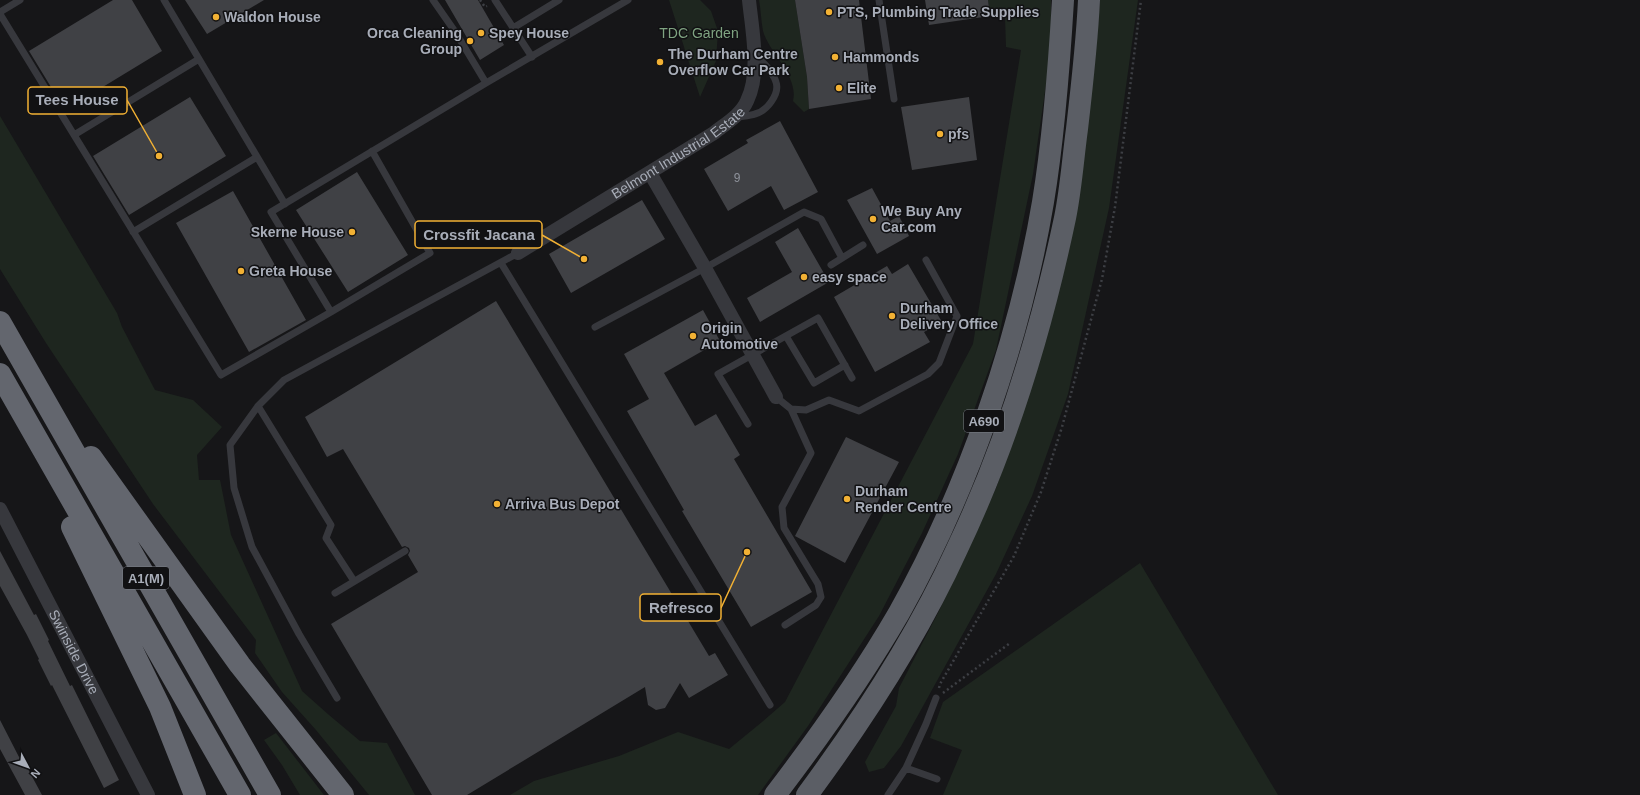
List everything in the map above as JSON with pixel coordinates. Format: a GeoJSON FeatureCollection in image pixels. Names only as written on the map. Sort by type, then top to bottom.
{"type":"FeatureCollection","features":[{"type":"Feature","properties":{"kind":"highway","name":"A690"},"geometry":{"type":"LineString","coordinates":[[775,795],[818,738],[861,674],[899,611],[935,541],[966,470],[992,398],[1015,325],[1033,248],[1042,202],[1054,121],[1063,0]]}},
{"type":"Feature","properties":{"kind":"highway","name":"A690"},"geometry":{"type":"LineString","coordinates":[[807,795],[838,753],[882,688],[921,620],[957,550],[988,478],[1016,405],[1038,330],[1065,217],[1087,46],[1089,0]]}},
{"type":"Feature","properties":{"kind":"highway","name":"A1(M)"},"geometry":{"type":"LineString","coordinates":[[0,322],[270,795]]}},
{"type":"Feature","properties":{"kind":"highway"},"geometry":{"type":"LineString","coordinates":[[22,362],[240,665],[343,795]]}},
{"type":"Feature","properties":{"kind":"highway","name":"A1(M)"},"geometry":{"type":"LineString","coordinates":[[0,374],[240,795]]}},
{"type":"Feature","properties":{"kind":"highway"},"geometry":{"type":"LineString","coordinates":[[0,374],[156,700],[195,795]]}},
{"type":"Feature","properties":{"kind":"street","name":"Belmont Industrial Estate"},"geometry":{"type":"LineString","coordinates":[[518,253],[714,133],[735,117],[747,102],[753,86],[755,54],[749,0]]}},
{"type":"Feature","properties":{"kind":"street"},"geometry":{"type":"LineString","coordinates":[[650,173],[705,268],[776,397]]}},
{"type":"Feature","properties":{"kind":"street","name":"Swinside Drive"},"geometry":{"type":"LineString","coordinates":[[0,508],[148,795]]}},
{"type":"Feature","properties":{"kind":"lane"},"geometry":{"type":"LineString","coordinates":[[20,0],[0,13],[221,375],[430,253],[372,151]]}},
{"type":"Feature","properties":{"kind":"lane"},"geometry":{"type":"LineString","coordinates":[[164,0],[284,204]]}},
{"type":"Feature","properties":{"kind":"lane"},"geometry":{"type":"LineString","coordinates":[[433,0],[456,33],[486,83]]}},
{"type":"Feature","properties":{"kind":"lane"},"geometry":{"type":"LineString","coordinates":[[495,0],[532,57]]}},
{"type":"Feature","properties":{"kind":"lane"},"geometry":{"type":"LineString","coordinates":[[513,28],[558,0]]}},
{"type":"Feature","properties":{"kind":"lane"},"geometry":{"type":"LineString","coordinates":[[331,312],[270,212],[628,0]]}},
{"type":"Feature","properties":{"kind":"lane"},"geometry":{"type":"LineString","coordinates":[[880,0],[894,99]]}},
{"type":"Feature","properties":{"kind":"lane"},"geometry":{"type":"LineString","coordinates":[[735,117],[757,114],[767,106],[775,96],[776,82],[767,66],[755,54]]}},
{"type":"Feature","properties":{"kind":"lane"},"geometry":{"type":"LineString","coordinates":[[74,135],[199,59]]}},
{"type":"Feature","properties":{"kind":"lane"},"geometry":{"type":"LineString","coordinates":[[133,232],[257,157]]}},
{"type":"Feature","properties":{"kind":"lane"},"geometry":{"type":"LineString","coordinates":[[595,327],[705,268],[804,212],[821,219],[842,258]]}},
{"type":"Feature","properties":{"kind":"lane"},"geometry":{"type":"LineString","coordinates":[[831,265],[863,245]]}},
{"type":"Feature","properties":{"kind":"lane"},"geometry":{"type":"LineString","coordinates":[[337,698],[299,634],[252,547],[234,488],[230,445],[258,406],[284,380],[518,253]]}},
{"type":"Feature","properties":{"kind":"lane"},"geometry":{"type":"LineString","coordinates":[[792,409],[806,410],[829,400],[859,411],[928,374],[939,363],[957,316],[926,260]]}},
{"type":"Feature","properties":{"kind":"lane"},"geometry":{"type":"LineString","coordinates":[[501,263],[770,705]]}},
{"type":"Feature","properties":{"kind":"lane"},"geometry":{"type":"LineString","coordinates":[[748,424],[718,374],[818,318],[852,378]]}},
{"type":"Feature","properties":{"kind":"lane"},"geometry":{"type":"LineString","coordinates":[[786,336],[814,383],[845,365]]}},
{"type":"Feature","properties":{"kind":"lane"},"geometry":{"type":"LineString","coordinates":[[776,397],[792,409],[811,453],[782,507],[784,528],[818,584],[821,597],[816,605],[785,626]]}},
{"type":"Feature","properties":{"kind":"lane"},"geometry":{"type":"LineString","coordinates":[[258,406],[331,525],[326,538],[354,581]]}},
{"type":"Feature","properties":{"kind":"lane"},"geometry":{"type":"LineString","coordinates":[[335,593],[405,551]]}},
{"type":"Feature","properties":{"kind":"lane"},"geometry":{"type":"LineString","coordinates":[[888,795],[906,768],[936,698]]}},
{"type":"Feature","properties":{"kind":"lane"},"geometry":{"type":"LineString","coordinates":[[906,768],[937,779]]}},
{"type":"Feature","properties":{"kind":"path"},"geometry":{"type":"LineString","coordinates":[[936,698],[940,684],[1014,556],[1041,492],[1062,427],[1102,278],[1114,214],[1141,0]]}},
{"type":"Feature","properties":{"kind":"path"},"geometry":{"type":"LineString","coordinates":[[936,698],[1010,643]]}},
{"type":"Feature","properties":{"kind":"green space","name":"TDC Garden"},"geometry":{"type":"Polygon","coordinates":[[[669,0],[700,0],[711,11],[718,31],[716,61],[700,97],[669,0]]]}},
{"type":"Feature","properties":{"kind":"green space"},"geometry":{"type":"Polygon","coordinates":[[[759,0],[795,0],[807,77],[809,109],[804,112],[793,101],[794,92],[792,83],[766,39],[763,31],[759,0]]]}},
{"type":"Feature","properties":{"kind":"green space"},"geometry":{"type":"Polygon","coordinates":[[[988,0],[1051,0],[1051,50],[1033,174],[996,350],[958,454],[922,533],[879,616],[808,726],[758,795],[510,795],[534,781],[619,756],[678,732],[729,749],[785,702],[973,344],[1021,50],[1006,47],[1005,17],[990,16],[988,0]]]}},
{"type":"Feature","properties":{"kind":"green space"},"geometry":{"type":"Polygon","coordinates":[[[1100,0],[1138,0],[1109,208],[1068,394],[1032,496],[996,574],[901,746],[884,768],[869,772],[865,762],[896,706],[899,688],[939,611],[996,488],[1036,371],[1094,72],[1100,0]]]}},
{"type":"Feature","properties":{"kind":"green space"},"geometry":{"type":"Polygon","coordinates":[[[0,116],[117,313],[122,327],[155,390],[193,400],[222,427],[197,455],[199,480],[220,480],[231,535],[302,691],[360,741],[387,743],[415,795],[369,795],[316,730],[282,692],[255,653],[256,640],[153,504],[46,343],[0,269],[0,116]]]}},
{"type":"Feature","properties":{"kind":"green space"},"geometry":{"type":"Polygon","coordinates":[[[1140,563],[1278,795],[943,795],[962,750],[930,738],[943,702],[1140,563]]]}},
{"type":"Feature","properties":{"kind":"green space"},"geometry":{"type":"Polygon","coordinates":[[[276,733],[324,795],[300,795],[282,765],[264,740],[276,733]]]}},
{"type":"Feature","properties":{"kind":"building"},"geometry":{"type":"Polygon","coordinates":[[[113,0],[132,0],[162,51],[65,110],[29,51],[113,0]]]}},
{"type":"Feature","properties":{"kind":"building","name":"Waldon House"},"geometry":{"type":"Polygon","coordinates":[[[185,0],[264,0],[207,34],[185,0]]]}},
{"type":"Feature","properties":{"kind":"building","name":"Spey House"},"geometry":{"type":"Polygon","coordinates":[[[445,0],[478,0],[504,45],[480,60],[445,0]]]}},
{"type":"Feature","properties":{"kind":"building"},"geometry":{"type":"Polygon","coordinates":[[[795,0],[859,0],[871,99],[809,109],[807,77],[795,0]]]}},
{"type":"Feature","properties":{"kind":"building"},"geometry":{"type":"Polygon","coordinates":[[[925,0],[988,0],[990,16],[929,25],[925,0]]]}},
{"type":"Feature","properties":{"kind":"building"},"geometry":{"type":"Polygon","coordinates":[[[190,97],[226,156],[129,215],[93,156],[190,97]]]}},
{"type":"Feature","properties":{"kind":"building","name":"pfs"},"geometry":{"type":"Polygon","coordinates":[[[969,97],[977,160],[912,170],[901,107],[969,97]]]}},
{"type":"Feature","properties":{"kind":"building"},"geometry":{"type":"Polygon","coordinates":[[[780,121],[818,192],[784,210],[771,186],[728,211],[704,169],[748,143],[746,140],[780,121]]]}},
{"type":"Feature","properties":{"kind":"building","name":"Skerne House"},"geometry":{"type":"Polygon","coordinates":[[[357,172],[408,255],[348,292],[296,210],[357,172]]]}},
{"type":"Feature","properties":{"kind":"building","name":"We Buy Any Car.com"},"geometry":{"type":"Polygon","coordinates":[[[872,188],[890,221],[899,216],[909,236],[877,254],[847,200],[872,188]]]}},
{"type":"Feature","properties":{"kind":"building","name":"Greta House"},"geometry":{"type":"Polygon","coordinates":[[[233,191],[306,320],[249,352],[176,223],[233,191]]]}},
{"type":"Feature","properties":{"kind":"building"},"geometry":{"type":"Polygon","coordinates":[[[642,200],[665,239],[571,293],[549,254],[642,200]]]}},
{"type":"Feature","properties":{"kind":"building","name":"easy space"},"geometry":{"type":"Polygon","coordinates":[[[798,228],[829,282],[760,322],[747,298],[792,272],[775,242],[798,228]]]}},
{"type":"Feature","properties":{"kind":"building","name":"Durham Delivery Office"},"geometry":{"type":"Polygon","coordinates":[[[908,264],[942,322],[924,332],[930,342],[875,372],[834,297],[887,266],[892,274],[908,264]]]}},
{"type":"Feature","properties":{"kind":"building","name":"Arriva Bus Depot"},"geometry":{"type":"Polygon","coordinates":[[[496,301],[709,656],[715,653],[728,675],[689,698],[680,683],[665,708],[656,710],[648,705],[645,687],[467,795],[432,795],[331,624],[418,572],[408,555],[410,551],[409,548],[405,546],[402,547],[343,449],[327,457],[305,417],[496,301]]]}},
{"type":"Feature","properties":{"kind":"building"},"geometry":{"type":"Polygon","coordinates":[[[703,310],[720,341],[664,373],[695,426],[716,414],[740,455],[734,459],[812,592],[751,627],[682,511],[684,510],[627,411],[649,399],[624,354],[703,310]]]}},
{"type":"Feature","properties":{"kind":"building","name":"Durham Render Centre"},"geometry":{"type":"Polygon","coordinates":[[[846,437],[899,462],[845,563],[795,536],[846,437]]]}},
{"type":"Feature","properties":{"kind":"building"},"geometry":{"type":"Polygon","coordinates":[[[0,551],[34,615],[36,614],[70,686],[72,685],[119,780],[104,788],[52,685],[51,686],[27,635],[0,586],[0,551]]]}},
{"type":"Feature","properties":{"kind":"building"},"geometry":{"type":"Polygon","coordinates":[[[0,720],[19,757],[21,756],[42,795],[25,795],[0,749],[0,720]]]}},
{"type":"Feature","properties":{"kind":"place","name":"PTS, Plumbing Trade Supplies"},"geometry":{"type":"Point","coordinates":[829,12]}},
{"type":"Feature","properties":{"kind":"place","name":"Waldon House"},"geometry":{"type":"Point","coordinates":[216,17]}},
{"type":"Feature","properties":{"kind":"place","name":"Spey House"},"geometry":{"type":"Point","coordinates":[481,33]}},
{"type":"Feature","properties":{"kind":"place","name":"Orca Cleaning Group"},"geometry":{"type":"Point","coordinates":[470,41]}},
{"type":"Feature","properties":{"kind":"place","name":"Hammonds"},"geometry":{"type":"Point","coordinates":[835,57]}},
{"type":"Feature","properties":{"kind":"place","name":"The Durham Centre Overflow Car Park"},"geometry":{"type":"Point","coordinates":[660,62]}},
{"type":"Feature","properties":{"kind":"place","name":"Elite"},"geometry":{"type":"Point","coordinates":[839,88]}},
{"type":"Feature","properties":{"kind":"place","name":"pfs"},"geometry":{"type":"Point","coordinates":[940,134]}},
{"type":"Feature","properties":{"kind":"place","name":"Tees House"},"geometry":{"type":"Point","coordinates":[159,156]}},
{"type":"Feature","properties":{"kind":"place","name":"We Buy Any Car.com"},"geometry":{"type":"Point","coordinates":[873,219]}},
{"type":"Feature","properties":{"kind":"place","name":"Skerne House"},"geometry":{"type":"Point","coordinates":[352,232]}},
{"type":"Feature","properties":{"kind":"place","name":"Crossfit Jacana"},"geometry":{"type":"Point","coordinates":[584,259]}},
{"type":"Feature","properties":{"kind":"place","name":"Greta House"},"geometry":{"type":"Point","coordinates":[241,271]}},
{"type":"Feature","properties":{"kind":"place","name":"easy space"},"geometry":{"type":"Point","coordinates":[804,277]}},
{"type":"Feature","properties":{"kind":"place","name":"Durham Delivery Office"},"geometry":{"type":"Point","coordinates":[892,316]}},
{"type":"Feature","properties":{"kind":"place","name":"Origin Automotive"},"geometry":{"type":"Point","coordinates":[693,336]}},
{"type":"Feature","properties":{"kind":"place","name":"Durham Render Centre"},"geometry":{"type":"Point","coordinates":[847,499]}},
{"type":"Feature","properties":{"kind":"place","name":"Arriva Bus Depot"},"geometry":{"type":"Point","coordinates":[497,504]}},
{"type":"Feature","properties":{"kind":"place","name":"Refresco"},"geometry":{"type":"Point","coordinates":[747,552]}}]}
